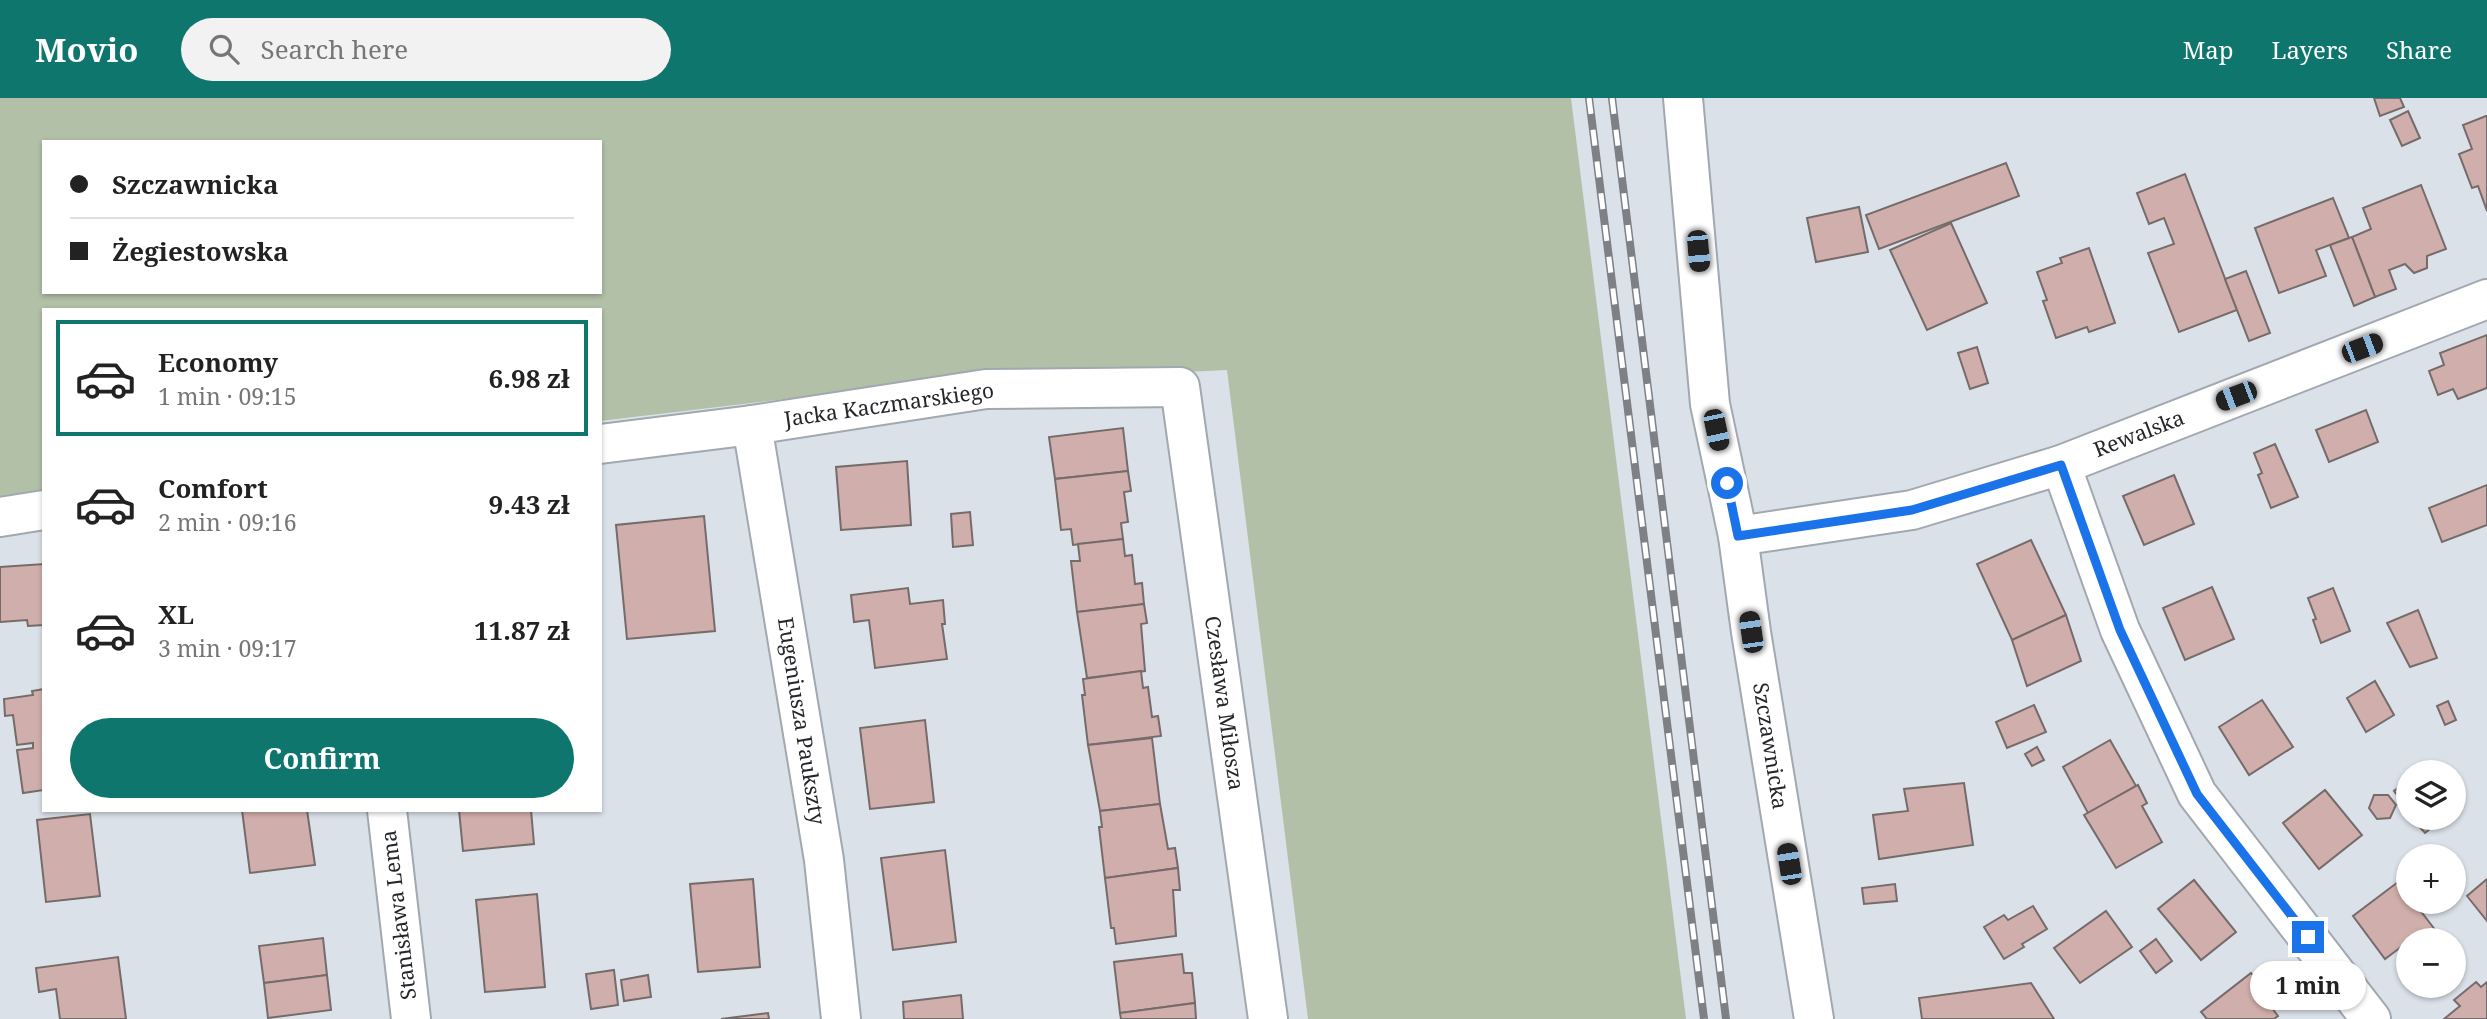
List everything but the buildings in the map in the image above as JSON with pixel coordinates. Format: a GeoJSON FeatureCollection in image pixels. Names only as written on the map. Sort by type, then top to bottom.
{"type":"FeatureCollection","features":[{"type":"Feature","properties":{"kind":"street","name":"Szczawnicka"},"geometry":{"type":"LineString","coordinates":[[1683,98],[1710,404],[1738,536],[1814,1019]]}},
{"type":"Feature","properties":{"kind":"street","name":"Rewalska"},"geometry":{"type":"LineString","coordinates":[[1738,536],[1912,510],[2061,465],[2487,299]]}},
{"type":"Feature","properties":{"kind":"street","name":"Jacka Kaczmarskiego"},"geometry":{"type":"LineString","coordinates":[[602,444],[752,425],[986,389],[1180,387]]}},
{"type":"Feature","properties":{"kind":"street","name":"Czesława Miłosza"},"geometry":{"type":"LineString","coordinates":[[1180,387],[1268,1019]]}},
{"type":"Feature","properties":{"kind":"street","name":"Eugeniusza Paukszty"},"geometry":{"type":"LineString","coordinates":[[752,425],[824,860],[841,1019]]}},
{"type":"Feature","properties":{"kind":"street"},"geometry":{"type":"LineString","coordinates":[[2061,465],[2120,630],[2197,794],[2371,1019]]}},
{"type":"Feature","properties":{"kind":"street"},"geometry":{"type":"LineString","coordinates":[[0,517],[42,510]]}},
{"type":"Feature","properties":{"kind":"street","name":"Stanisława Lema"},"geometry":{"type":"LineString","coordinates":[[387,812],[411,1019]]}},
{"type":"Feature","properties":{"kind":"green space"},"geometry":{"type":"Polygon","coordinates":[[[0,98],[1571,98],[1686,1019],[1308,1019],[1227,370],[894,386],[602,421],[602,308],[42,308],[42,494],[0,499],[0,98]]]}},
{"type":"Feature","properties":{"kind":"railway"},"geometry":{"type":"LineString","coordinates":[[1589,98],[1704,1019]]}},
{"type":"Feature","properties":{"kind":"railway"},"geometry":{"type":"LineString","coordinates":[[1612,98],[1726,1019]]}},
{"type":"Feature","properties":{"kind":"route"},"geometry":{"type":"LineString","coordinates":[[1727,483],[1738,536],[1912,510],[2061,465],[2120,630],[2197,794],[2308,937]]}}]}
